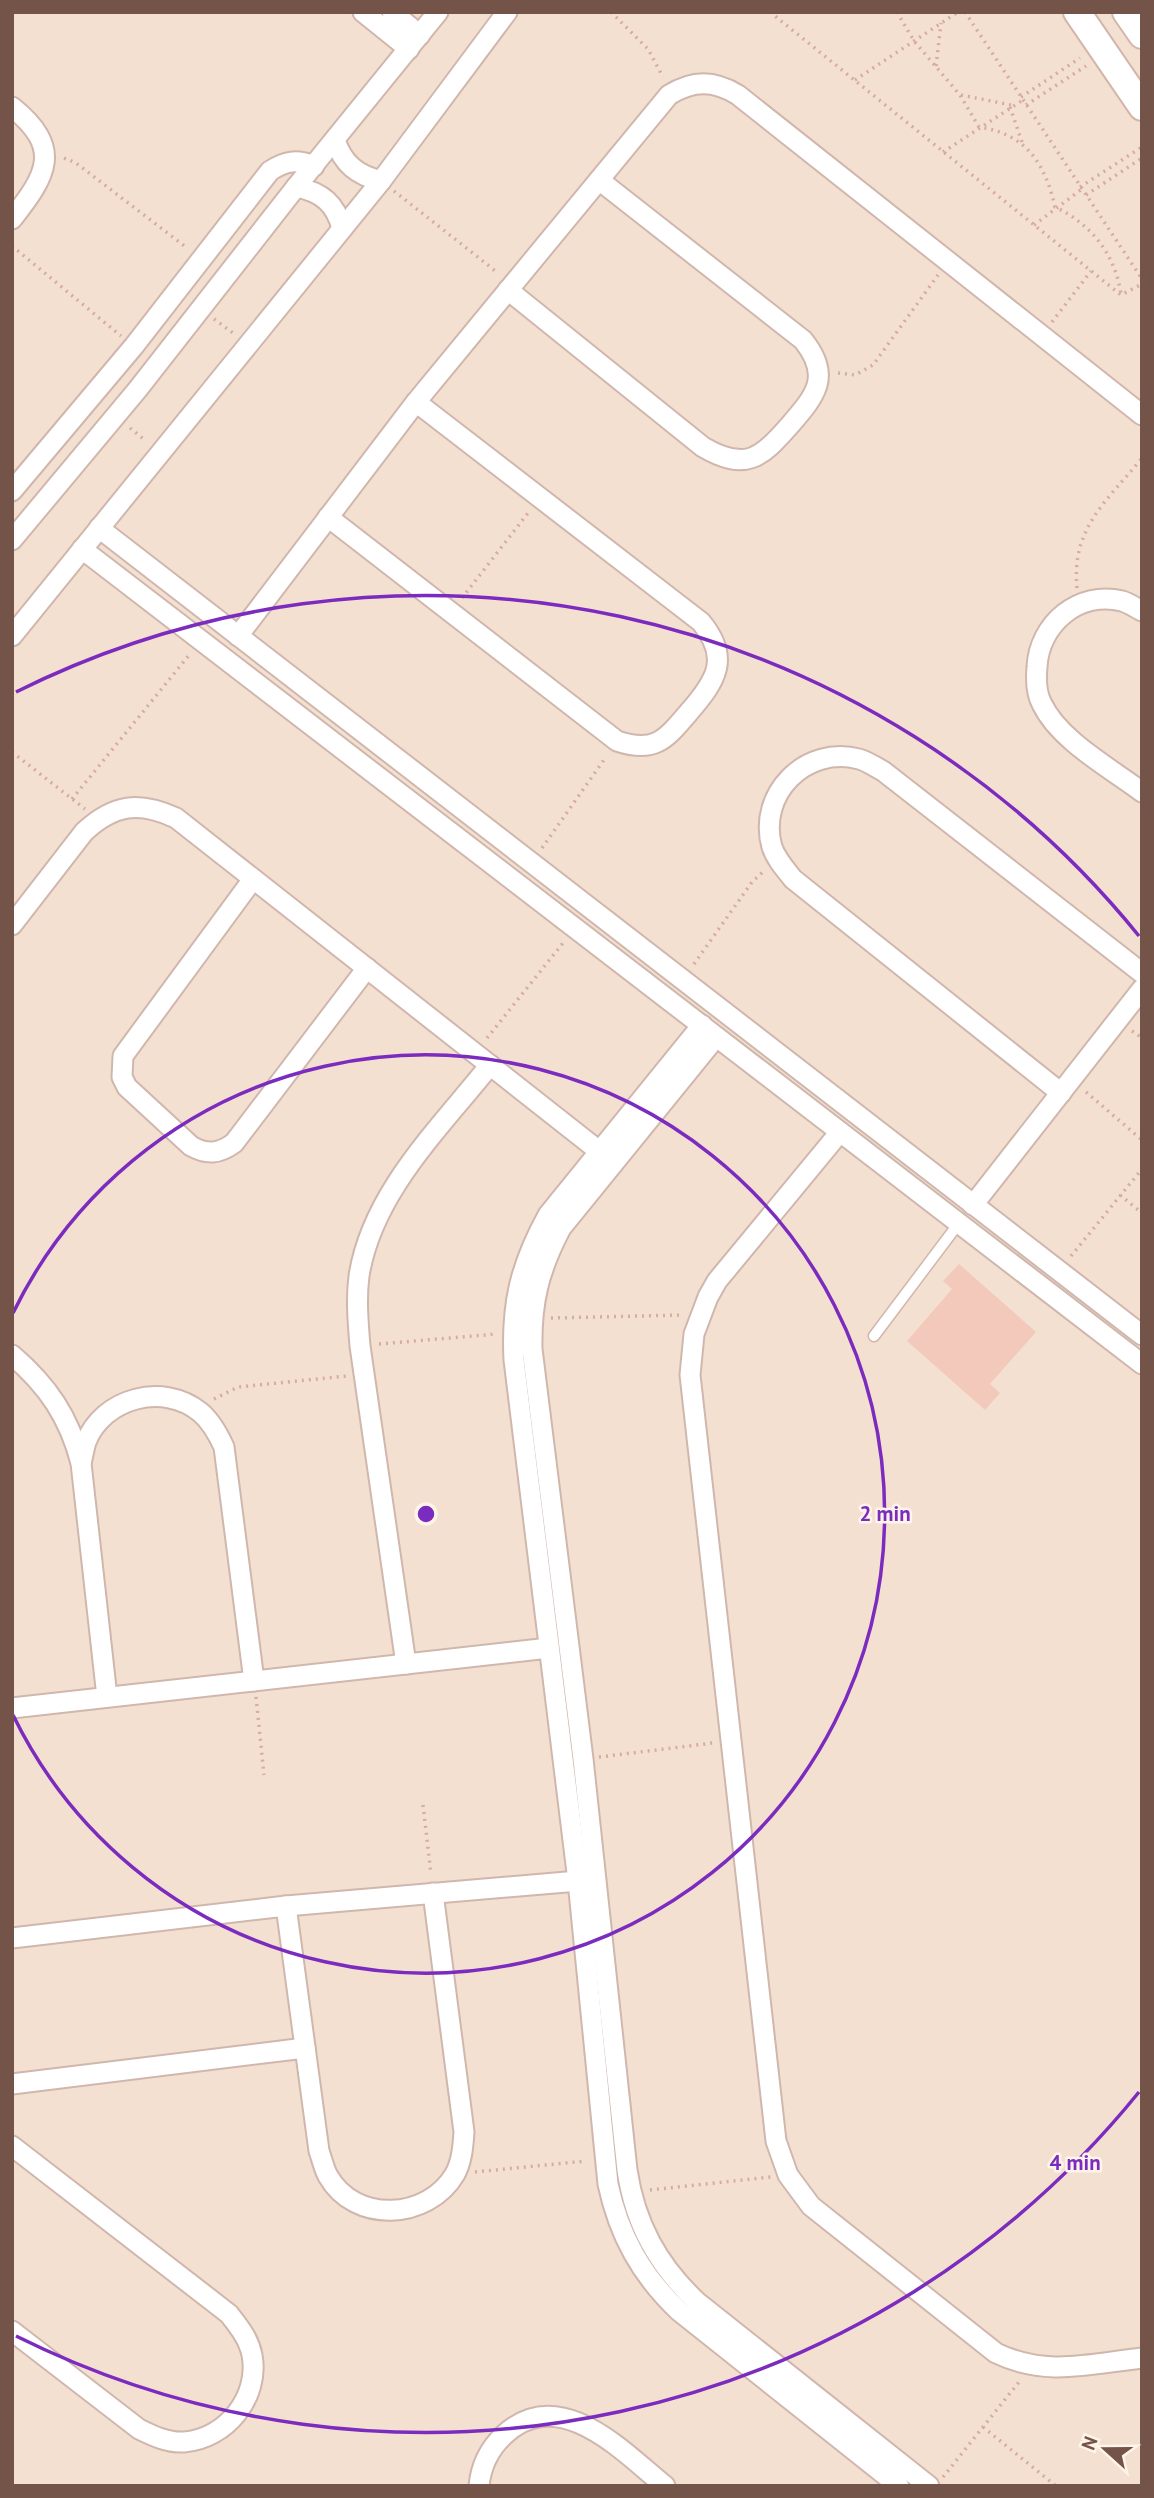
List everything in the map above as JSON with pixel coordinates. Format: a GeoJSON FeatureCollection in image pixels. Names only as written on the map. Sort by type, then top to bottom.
{"type":"FeatureCollection","features":[{"type":"Feature","properties":{"kind":"street"},"geometry":{"type":"LineString","coordinates":[[363,12],[415,42]]}},
{"type":"Feature","properties":{"kind":"street"},"geometry":{"type":"LineString","coordinates":[[393,12],[415,42]]}},
{"type":"Feature","properties":{"kind":"street"},"geometry":{"type":"LineString","coordinates":[[12,540],[202,309],[296,187],[438,12]]}},
{"type":"Feature","properties":{"kind":"street"},"geometry":{"type":"LineString","coordinates":[[12,636],[381,181],[508,12]]}},
{"type":"Feature","properties":{"kind":"street"},"geometry":{"type":"LineString","coordinates":[[1077,12],[1142,107]]}},
{"type":"Feature","properties":{"kind":"street"},"geometry":{"type":"LineString","coordinates":[[1126,12],[1142,35]]}},
{"type":"Feature","properties":{"kind":"street"},"geometry":{"type":"LineString","coordinates":[[238,636],[416,402],[669,95],[696,83],[725,87],[738,95],[1142,415]]}},
{"type":"Feature","properties":{"kind":"street"},"geometry":{"type":"LineString","coordinates":[[12,107],[35,127],[45,155],[39,184],[12,219]]}},
{"type":"Feature","properties":{"kind":"street"},"geometry":{"type":"LineString","coordinates":[[335,140],[346,163],[356,172],[381,181]]}},
{"type":"Feature","properties":{"kind":"street"},"geometry":{"type":"LineString","coordinates":[[12,491],[134,346],[270,171],[291,161],[303,161],[314,166]]}},
{"type":"Feature","properties":{"kind":"street"},"geometry":{"type":"LineString","coordinates":[[511,287],[703,447],[717,455],[733,459],[750,458],[766,452],[812,399],[818,384],[819,368],[814,353],[803,340],[599,180]]}},
{"type":"Feature","properties":{"kind":"street"},"geometry":{"type":"LineString","coordinates":[[296,187],[322,195],[339,216],[342,229]]}},
{"type":"Feature","properties":{"kind":"street"},"geometry":{"type":"LineString","coordinates":[[328,517],[617,741],[630,746],[643,746],[667,738],[709,688],[718,661],[716,646],[701,622],[416,402]]}},
{"type":"Feature","properties":{"kind":"street"},"geometry":{"type":"LineString","coordinates":[[99,528],[1142,1335]]}},
{"type":"Feature","properties":{"kind":"street"},"geometry":{"type":"LineString","coordinates":[[82,549],[1142,1364]]}},
{"type":"Feature","properties":{"kind":"street"},"geometry":{"type":"LineString","coordinates":[[1142,611],[1123,601],[1102,599],[1079,604],[1059,617],[1044,635],[1037,658],[1036,680],[1041,702],[1070,739],[1142,792]]}},
{"type":"Feature","properties":{"kind":"street"},"geometry":{"type":"LineString","coordinates":[[1066,1086],[793,878],[780,864],[772,847],[769,822],[775,797],[790,776],[811,762],[835,756],[860,759],[883,771],[1142,973]]}},
{"type":"Feature","properties":{"kind":"street"},"geometry":{"type":"LineString","coordinates":[[12,925],[83,832],[98,819],[115,810],[136,807],[157,809],[176,818],[599,1151]]}},
{"type":"Feature","properties":{"kind":"street"},"geometry":{"type":"LineString","coordinates":[[253,878],[123,1056],[122,1077],[128,1087],[191,1146],[213,1153],[234,1143],[367,968]]}},
{"type":"Feature","properties":{"kind":"street"},"geometry":{"type":"LineString","coordinates":[[973,1205],[1142,989]]}},
{"type":"Feature","properties":{"kind":"street"},"geometry":{"type":"LineString","coordinates":[[709,1031],[599,1151],[548,1215],[533,1242],[522,1271],[512,1332],[578,1881],[608,2184],[621,2232],[645,2275],[661,2294],[899,2486]]}},
{"type":"Feature","properties":{"kind":"street"},"geometry":{"type":"LineString","coordinates":[[709,1031],[561,1228],[546,1257],[536,1287],[531,1319],[532,1349],[583,1759],[631,2192],[649,2241],[678,2284],[697,2302],[929,2486]]}},
{"type":"Feature","properties":{"kind":"street"},"geometry":{"type":"LineString","coordinates":[[406,1664],[360,1346],[357,1311],[359,1277],[367,1243],[380,1211],[397,1181],[482,1059]]}},
{"type":"Feature","properties":{"kind":"street"},"geometry":{"type":"LineString","coordinates":[[840,1132],[718,1281],[700,1314],[694,1334],[690,1375],[776,2141],[788,2175],[799,2191],[826,2219],[980,2342],[1004,2357],[1032,2366],[1066,2367],[1142,2358]]}},
{"type":"Feature","properties":{"kind":"street"},"geometry":{"type":"LineString","coordinates":[[12,1355],[41,1381],[55,1399],[75,1440],[81,1463],[107,1697]]}},
{"type":"Feature","properties":{"kind":"street"},"geometry":{"type":"LineString","coordinates":[[81,1463],[86,1441],[98,1422],[115,1407],[136,1398],[158,1396],[179,1400],[199,1411],[214,1427],[224,1447],[254,1681]]}},
{"type":"Feature","properties":{"kind":"street"},"geometry":{"type":"LineString","coordinates":[[12,1708],[549,1648]]}},
{"type":"Feature","properties":{"kind":"street"},"geometry":{"type":"LineString","coordinates":[[12,1938],[286,1906],[578,1881]]}},
{"type":"Feature","properties":{"kind":"street"},"geometry":{"type":"LineString","coordinates":[[286,1906],[319,2151],[329,2177],[345,2196],[368,2208],[392,2212],[417,2207],[439,2194],[455,2174],[463,2153],[464,2132],[433,1893]]}},
{"type":"Feature","properties":{"kind":"street"},"geometry":{"type":"LineString","coordinates":[[12,2084],[305,2048]]}},
{"type":"Feature","properties":{"kind":"street"},"geometry":{"type":"LineString","coordinates":[[12,2146],[229,2314],[244,2333],[252,2356],[253,2381],[244,2404],[229,2423],[208,2437],[184,2442],[160,2440],[139,2429],[12,2331]]}},
{"type":"Feature","properties":{"kind":"street"},"geometry":{"type":"LineString","coordinates":[[479,2486],[484,2462],[495,2443],[511,2429],[530,2419],[552,2416],[574,2419],[593,2429],[665,2486]]}},
{"type":"Feature","properties":{"kind":"lane"},"geometry":{"type":"LineString","coordinates":[[874,1336],[959,1223]]}},
{"type":"Feature","properties":{"kind":"path"},"geometry":{"type":"LineString","coordinates":[[611,12],[648,49],[662,73],[669,95]]}},
{"type":"Feature","properties":{"kind":"path"},"geometry":{"type":"LineString","coordinates":[[770,12],[1121,295]]}},
{"type":"Feature","properties":{"kind":"path"},"geometry":{"type":"LineString","coordinates":[[897,12],[914,41],[960,95],[979,127],[1002,133],[1023,144],[1036,159],[1046,178],[1055,207],[1076,218],[1100,242],[1116,272],[1121,295]]}},
{"type":"Feature","properties":{"kind":"path"},"geometry":{"type":"LineString","coordinates":[[855,80],[958,12]]}},
{"type":"Feature","properties":{"kind":"path"},"geometry":{"type":"LineString","coordinates":[[965,12],[1081,188],[1140,271],[1142,281],[1121,295]]}},
{"type":"Feature","properties":{"kind":"path"},"geometry":{"type":"LineString","coordinates":[[936,66],[942,23]]}},
{"type":"Feature","properties":{"kind":"path"},"geometry":{"type":"LineString","coordinates":[[943,152],[1022,98],[1102,49]]}},
{"type":"Feature","properties":{"kind":"path"},"geometry":{"type":"LineString","coordinates":[[1026,105],[1102,49]]}},
{"type":"Feature","properties":{"kind":"path"},"geometry":{"type":"LineString","coordinates":[[960,95],[1012,106]]}},
{"type":"Feature","properties":{"kind":"path"},"geometry":{"type":"LineString","coordinates":[[1012,106],[1023,144]]}},
{"type":"Feature","properties":{"kind":"path"},"geometry":{"type":"LineString","coordinates":[[1034,225],[1081,188],[1142,147]]}},
{"type":"Feature","properties":{"kind":"path"},"geometry":{"type":"LineString","coordinates":[[45,155],[76,163],[200,258]]}},
{"type":"Feature","properties":{"kind":"path"},"geometry":{"type":"LineString","coordinates":[[1086,195],[1142,158]]}},
{"type":"Feature","properties":{"kind":"path"},"geometry":{"type":"LineString","coordinates":[[381,181],[511,287]]}},
{"type":"Feature","properties":{"kind":"path"},"geometry":{"type":"LineString","coordinates":[[12,246],[134,346]]}},
{"type":"Feature","properties":{"kind":"path"},"geometry":{"type":"LineString","coordinates":[[819,368],[845,376],[865,372],[873,365],[948,261]]}},
{"type":"Feature","properties":{"kind":"path"},"geometry":{"type":"LineString","coordinates":[[1041,335],[1091,271]]}},
{"type":"Feature","properties":{"kind":"path"},"geometry":{"type":"LineString","coordinates":[[202,309],[248,345]]}},
{"type":"Feature","properties":{"kind":"path"},"geometry":{"type":"LineString","coordinates":[[115,416],[161,452]]}},
{"type":"Feature","properties":{"kind":"path"},"geometry":{"type":"LineString","coordinates":[[1079,604],[1076,575],[1082,536],[1089,522],[1142,458]]}},
{"type":"Feature","properties":{"kind":"path"},"geometry":{"type":"LineString","coordinates":[[450,612],[540,497]]}},
{"type":"Feature","properties":{"kind":"path"},"geometry":{"type":"LineString","coordinates":[[72,799],[201,640]]}},
{"type":"Feature","properties":{"kind":"path"},"geometry":{"type":"LineString","coordinates":[[531,863],[617,741]]}},
{"type":"Feature","properties":{"kind":"path"},"geometry":{"type":"LineString","coordinates":[[12,752],[98,819]]}},
{"type":"Feature","properties":{"kind":"path"},"geometry":{"type":"LineString","coordinates":[[683,980],[752,882],[769,867],[780,864]]}},
{"type":"Feature","properties":{"kind":"path"},"geometry":{"type":"LineString","coordinates":[[482,1059],[575,928]]}},
{"type":"Feature","properties":{"kind":"path"},"geometry":{"type":"LineString","coordinates":[[1066,1086],[1142,1140]]}},
{"type":"Feature","properties":{"kind":"path"},"geometry":{"type":"LineString","coordinates":[[1059,1271],[1142,1169]]}},
{"type":"Feature","properties":{"kind":"path"},"geometry":{"type":"LineString","coordinates":[[1120,1195],[1142,1213]]}},
{"type":"Feature","properties":{"kind":"path"},"geometry":{"type":"LineString","coordinates":[[531,1319],[700,1314]]}},
{"type":"Feature","properties":{"kind":"path"},"geometry":{"type":"LineString","coordinates":[[360,1346],[512,1332]]}},
{"type":"Feature","properties":{"kind":"path"},"geometry":{"type":"LineString","coordinates":[[199,1411],[223,1393],[238,1387],[364,1374]]}},
{"type":"Feature","properties":{"kind":"path"},"geometry":{"type":"LineString","coordinates":[[254,1681],[264,1775]]}},
{"type":"Feature","properties":{"kind":"path"},"geometry":{"type":"LineString","coordinates":[[583,1759],[732,1741]]}},
{"type":"Feature","properties":{"kind":"path"},"geometry":{"type":"LineString","coordinates":[[423,1805],[433,1893]]}},
{"type":"Feature","properties":{"kind":"path"},"geometry":{"type":"LineString","coordinates":[[455,2174],[606,2159]]}},
{"type":"Feature","properties":{"kind":"path"},"geometry":{"type":"LineString","coordinates":[[631,2192],[788,2175]]}},
{"type":"Feature","properties":{"kind":"path"},"geometry":{"type":"LineString","coordinates":[[936,2486],[1032,2366]]}},
{"type":"Feature","properties":{"kind":"path"},"geometry":{"type":"LineString","coordinates":[[983,2427],[1056,2486]]}},
{"type":"Feature","properties":{"kind":"shaded area"},"geometry":{"type":"Polygon","coordinates":[[[12,12],[1142,12],[1142,2486],[12,2486],[12,12]]]}},
{"type":"Feature","properties":{"kind":"building"},"geometry":{"type":"Polygon","coordinates":[[[959,1264],[1036,1332],[990,1384],[1000,1393],[985,1410],[907,1341],[952,1289],[943,1281],[959,1264]]]}}]}
